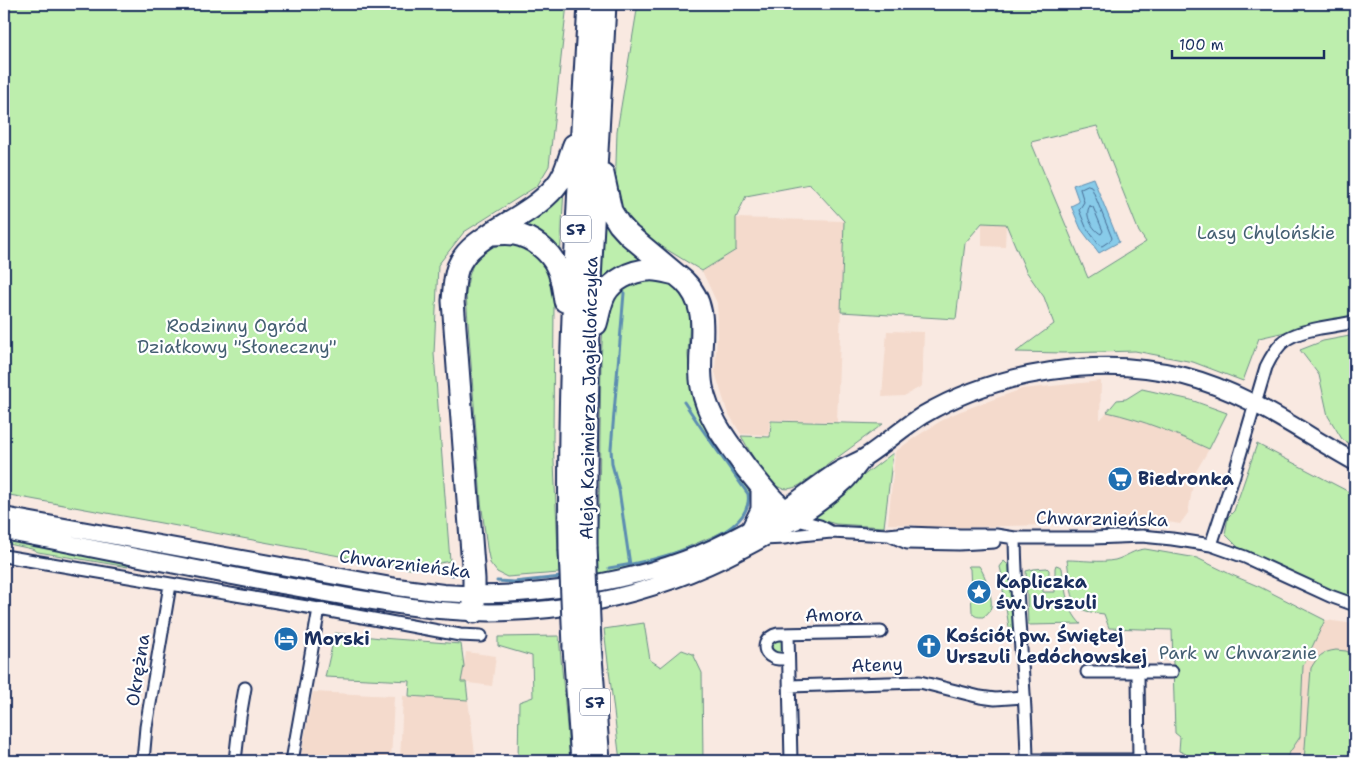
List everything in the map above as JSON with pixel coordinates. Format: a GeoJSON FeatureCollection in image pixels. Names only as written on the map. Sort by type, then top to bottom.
{"type":"FeatureCollection","features":[{"type":"Feature","properties":{"kind":"highway","name":"Aleja Kazimierza Jagiellończyka"},"geometry":{"type":"LineString","coordinates":[[579,342],[582,121],[589,4]]}},
{"type":"Feature","properties":{"kind":"highway","name":"Aleja Kazimierza Jagiellończyka"},"geometry":{"type":"LineString","coordinates":[[599,761],[582,645],[571,595],[578,547],[569,471],[597,141],[605,4]]}},
{"type":"Feature","properties":{"kind":"highway"},"geometry":{"type":"LineString","coordinates":[[474,603],[453,301],[457,268],[472,246],[537,204],[562,179],[582,121]]}},
{"type":"Feature","properties":{"kind":"highway"},"geometry":{"type":"LineString","coordinates":[[597,141],[606,194],[611,211],[619,224],[629,235],[691,288],[698,301],[702,326],[700,373],[706,403],[713,420],[722,436],[762,488],[788,515]]}},
{"type":"Feature","properties":{"kind":"highway"},"geometry":{"type":"LineString","coordinates":[[490,234],[517,235],[529,239],[550,255],[557,266],[579,342]]}},
{"type":"Feature","properties":{"kind":"highway"},"geometry":{"type":"LineString","coordinates":[[579,342],[598,319],[601,304],[606,293],[613,284],[624,276],[648,270],[675,274]]}},
{"type":"Feature","properties":{"kind":"highway"},"geometry":{"type":"LineString","coordinates":[[757,533],[762,510],[762,488]]}},
{"type":"Feature","properties":{"kind":"highway","name":"Aleja Kazimierza Jagiellończyka"},"geometry":{"type":"LineString","coordinates":[[582,645],[582,761]]}},
{"type":"Feature","properties":{"kind":"main road","name":"Chwarznieńska"},"geometry":{"type":"LineString","coordinates":[[4,516],[397,587],[443,592],[508,612],[587,604],[620,597],[647,590],[719,562],[757,533],[788,515],[819,503],[847,480],[866,457],[922,416],[972,392],[1002,382],[1048,371],[1072,368],[1140,369],[1185,376],[1255,404],[1355,462]]}},
{"type":"Feature","properties":{"kind":"main road","name":"Chwarznieńska"},"geometry":{"type":"LineString","coordinates":[[4,531],[190,569],[348,597],[428,609],[474,603]]}},
{"type":"Feature","properties":{"kind":"street"},"geometry":{"type":"LineString","coordinates":[[1210,545],[1234,475],[1266,367],[1271,357],[1279,345],[1299,332],[1355,322]]}},
{"type":"Feature","properties":{"kind":"street","name":"Chwarznieńska"},"geometry":{"type":"LineString","coordinates":[[788,515],[820,526],[831,532]]}},
{"type":"Feature","properties":{"kind":"street","name":"Chwarznieńska"},"geometry":{"type":"LineString","coordinates":[[757,533],[784,538],[831,532],[888,535],[908,533],[996,534],[1015,538],[1142,536],[1172,539],[1210,545],[1245,557],[1355,606]]}},
{"type":"Feature","properties":{"kind":"street"},"geometry":{"type":"LineString","coordinates":[[1015,538],[1027,760],[1139,761],[1138,672]]}},
{"type":"Feature","properties":{"kind":"street"},"geometry":{"type":"LineString","coordinates":[[4,556],[319,609],[460,635],[481,636]]}},
{"type":"Feature","properties":{"kind":"street","name":"Okrężna"},"geometry":{"type":"LineString","coordinates":[[143,761],[146,727],[170,584]]}},
{"type":"Feature","properties":{"kind":"street"},"geometry":{"type":"LineString","coordinates":[[292,761],[319,609]]}},
{"type":"Feature","properties":{"kind":"street","name":"Amora"},"geometry":{"type":"LineString","coordinates":[[788,659],[773,658],[768,654],[765,646],[767,640],[773,634],[881,632]]}},
{"type":"Feature","properties":{"kind":"street"},"geometry":{"type":"LineString","coordinates":[[788,634],[791,761]]}},
{"type":"Feature","properties":{"kind":"street"},"geometry":{"type":"LineString","coordinates":[[1087,672],[1172,672]]}},
{"type":"Feature","properties":{"kind":"street","name":"Ateny"},"geometry":{"type":"LineString","coordinates":[[789,686],[920,682],[980,697],[995,699],[1024,697]]}},
{"type":"Feature","properties":{"kind":"street"},"geometry":{"type":"LineString","coordinates":[[235,761],[245,688]]}},
{"type":"Feature","properties":{"kind":"shaded area"},"geometry":{"type":"Polygon","coordinates":[[[736,218],[844,221],[837,422],[770,420],[769,435],[741,434],[727,411],[715,372],[717,303],[702,271],[736,250],[736,218]]]}},
{"type":"Feature","properties":{"kind":"shaded area"},"geometry":{"type":"Polygon","coordinates":[[[982,223],[1006,224],[1005,247],[982,246],[982,223]]]}},
{"type":"Feature","properties":{"kind":"shaded area"},"geometry":{"type":"Polygon","coordinates":[[[887,331],[924,332],[922,386],[904,396],[882,397],[887,331]]]}},
{"type":"Feature","properties":{"kind":"shaded area"},"geometry":{"type":"Polygon","coordinates":[[[1101,381],[1100,420],[1107,412],[1125,416],[1163,429],[1209,449],[1195,473],[1188,513],[1180,524],[1126,521],[938,528],[888,524],[895,452],[911,440],[947,417],[1022,389],[1101,381]]]}},
{"type":"Feature","properties":{"kind":"shaded area"},"geometry":{"type":"Polygon","coordinates":[[[1325,620],[1355,624],[1355,761],[1284,761],[1300,737],[1303,666],[1325,620]]]}},
{"type":"Feature","properties":{"kind":"shaded area"},"geometry":{"type":"Polygon","coordinates":[[[466,652],[496,656],[492,686],[461,682],[466,652]]]}},
{"type":"Feature","properties":{"kind":"shaded area"},"geometry":{"type":"Polygon","coordinates":[[[313,692],[394,696],[391,761],[300,761],[313,692]]]}},
{"type":"Feature","properties":{"kind":"shaded area"},"geometry":{"type":"Polygon","coordinates":[[[403,696],[468,700],[476,761],[400,761],[403,696]]]}},
{"type":"Feature","properties":{"kind":"green space","name":"Rodzinny Ogród Działkowy \"Słoneczny\""},"geometry":{"type":"Polygon","coordinates":[[[4,4],[567,4],[549,166],[537,186],[464,232],[438,265],[434,354],[450,561],[410,569],[4,494],[4,4]]]}},
{"type":"Feature","properties":{"kind":"green space","name":"Lasy Chylońskie"},"geometry":{"type":"Polygon","coordinates":[[[638,4],[1355,4],[1355,316],[1259,338],[1243,381],[1193,362],[1135,351],[1016,352],[1054,324],[1044,297],[1026,271],[1006,224],[982,223],[965,243],[956,319],[841,312],[844,221],[810,184],[746,196],[736,218],[736,250],[702,271],[643,235],[620,210],[615,195],[617,131],[638,4]],[[1097,126],[1031,142],[1088,278],[1146,242],[1139,232],[1097,126]]]}},
{"type":"Feature","properties":{"kind":"green space"},"geometry":{"type":"Polygon","coordinates":[[[564,188],[560,260],[518,222],[564,188]]]}},
{"type":"Feature","properties":{"kind":"green space"},"geometry":{"type":"Polygon","coordinates":[[[603,214],[657,266],[599,290],[603,214]]]}},
{"type":"Feature","properties":{"kind":"green space"},"geometry":{"type":"Polygon","coordinates":[[[505,244],[517,245],[527,250],[540,260],[550,277],[554,302],[553,440],[559,573],[507,577],[497,572],[490,563],[487,548],[481,501],[466,294],[469,275],[476,260],[487,250],[505,244]]]}},
{"type":"Feature","properties":{"kind":"green space"},"geometry":{"type":"Polygon","coordinates":[[[646,275],[671,282],[686,300],[690,318],[688,355],[690,380],[695,404],[705,427],[750,493],[746,507],[739,520],[725,530],[665,555],[639,564],[598,574],[597,536],[603,326],[614,291],[646,275]]]}},
{"type":"Feature","properties":{"kind":"green space"},"geometry":{"type":"Polygon","coordinates":[[[1355,335],[1355,447],[1342,439],[1328,416],[1319,375],[1300,350],[1323,341],[1355,335]]]}},
{"type":"Feature","properties":{"kind":"green space"},"geometry":{"type":"Polygon","coordinates":[[[1142,389],[1191,400],[1227,413],[1209,449],[1159,428],[1107,412],[1117,400],[1126,399],[1142,389]]]}},
{"type":"Feature","properties":{"kind":"green space"},"geometry":{"type":"Polygon","coordinates":[[[771,421],[883,424],[800,485],[786,489],[775,485],[763,473],[741,436],[770,437],[771,421]]]}},
{"type":"Feature","properties":{"kind":"green space"},"geometry":{"type":"Polygon","coordinates":[[[1257,444],[1355,495],[1355,601],[1240,549],[1225,534],[1228,517],[1234,511],[1257,444]]]}},
{"type":"Feature","properties":{"kind":"green space"},"geometry":{"type":"Polygon","coordinates":[[[893,453],[884,527],[836,524],[809,517],[893,453]]]}},
{"type":"Feature","properties":{"kind":"green space"},"geometry":{"type":"Polygon","coordinates":[[[4,538],[128,562],[128,567],[38,552],[4,543],[4,538]]]}},
{"type":"Feature","properties":{"kind":"green space","name":"Park w Chwarznie"},"geometry":{"type":"Polygon","coordinates":[[[1145,549],[1197,558],[1325,620],[1303,666],[1300,737],[1284,761],[1188,761],[1186,754],[1179,751],[1180,737],[1175,733],[1172,630],[1109,628],[1104,614],[1086,611],[1077,606],[1072,594],[1067,560],[1109,561],[1145,549]]]}},
{"type":"Feature","properties":{"kind":"green space"},"geometry":{"type":"Polygon","coordinates":[[[1004,561],[1011,565],[1015,630],[1011,633],[1000,567],[1004,561]]]}},
{"type":"Feature","properties":{"kind":"green space"},"geometry":{"type":"Polygon","coordinates":[[[1056,565],[1062,568],[1069,605],[1081,624],[1028,625],[1026,571],[1047,568],[1049,570],[1049,583],[1043,584],[1043,592],[1055,592],[1056,565]]]}},
{"type":"Feature","properties":{"kind":"green space"},"geometry":{"type":"Polygon","coordinates":[[[968,566],[979,566],[988,586],[991,607],[989,612],[983,617],[975,616],[972,612],[970,569],[968,566]]]}},
{"type":"Feature","properties":{"kind":"green space"},"geometry":{"type":"Polygon","coordinates":[[[644,623],[650,660],[661,667],[682,650],[693,654],[702,673],[703,761],[620,761],[604,629],[644,623]]]}},
{"type":"Feature","properties":{"kind":"green space"},"geometry":{"type":"Polygon","coordinates":[[[335,633],[461,644],[464,666],[461,682],[466,682],[468,700],[409,696],[410,681],[325,677],[335,633]]]}},
{"type":"Feature","properties":{"kind":"green space"},"geometry":{"type":"Polygon","coordinates":[[[559,636],[570,761],[518,761],[519,702],[533,697],[532,656],[498,646],[498,637],[559,636]]]}},
{"type":"Feature","properties":{"kind":"green space"},"geometry":{"type":"Polygon","coordinates":[[[783,638],[785,652],[781,656],[771,652],[771,641],[783,638]]]}},
{"type":"Feature","properties":{"kind":"green space"},"geometry":{"type":"Polygon","coordinates":[[[1336,650],[1346,651],[1355,655],[1355,761],[1304,761],[1311,668],[1321,655],[1336,650]]]}},
{"type":"Feature","properties":{"kind":"water"},"geometry":{"type":"Polygon","coordinates":[[[1093,178],[1119,242],[1099,253],[1081,229],[1071,206],[1079,202],[1073,185],[1093,178]]]}},
{"type":"Feature","properties":{"kind":"waterway"},"geometry":{"type":"LineString","coordinates":[[624,293],[611,449],[630,565]]}},
{"type":"Feature","properties":{"kind":"waterway"},"geometry":{"type":"LineString","coordinates":[[609,568],[670,555],[694,546],[716,536],[734,524],[746,510],[748,494],[684,402]]}},
{"type":"Feature","properties":{"kind":"waterway"},"geometry":{"type":"LineString","coordinates":[[429,569],[453,575]]}},
{"type":"Feature","properties":{"kind":"waterway"},"geometry":{"type":"LineString","coordinates":[[497,581],[514,582],[561,577]]}},
{"type":"Feature","properties":{"kind":"place","name":"Biedronka"},"geometry":{"type":"Point","coordinates":[1120,479]}},
{"type":"Feature","properties":{"kind":"place","name":"Kapliczka św. Urszuli"},"geometry":{"type":"Point","coordinates":[979,592]}},
{"type":"Feature","properties":{"kind":"place","name":"Morski"},"geometry":{"type":"Point","coordinates":[286,639]}},
{"type":"Feature","properties":{"kind":"place","name":"Kościół pw. Świętej Urszuli Ledóchowskej"},"geometry":{"type":"Point","coordinates":[929,646]}}]}
